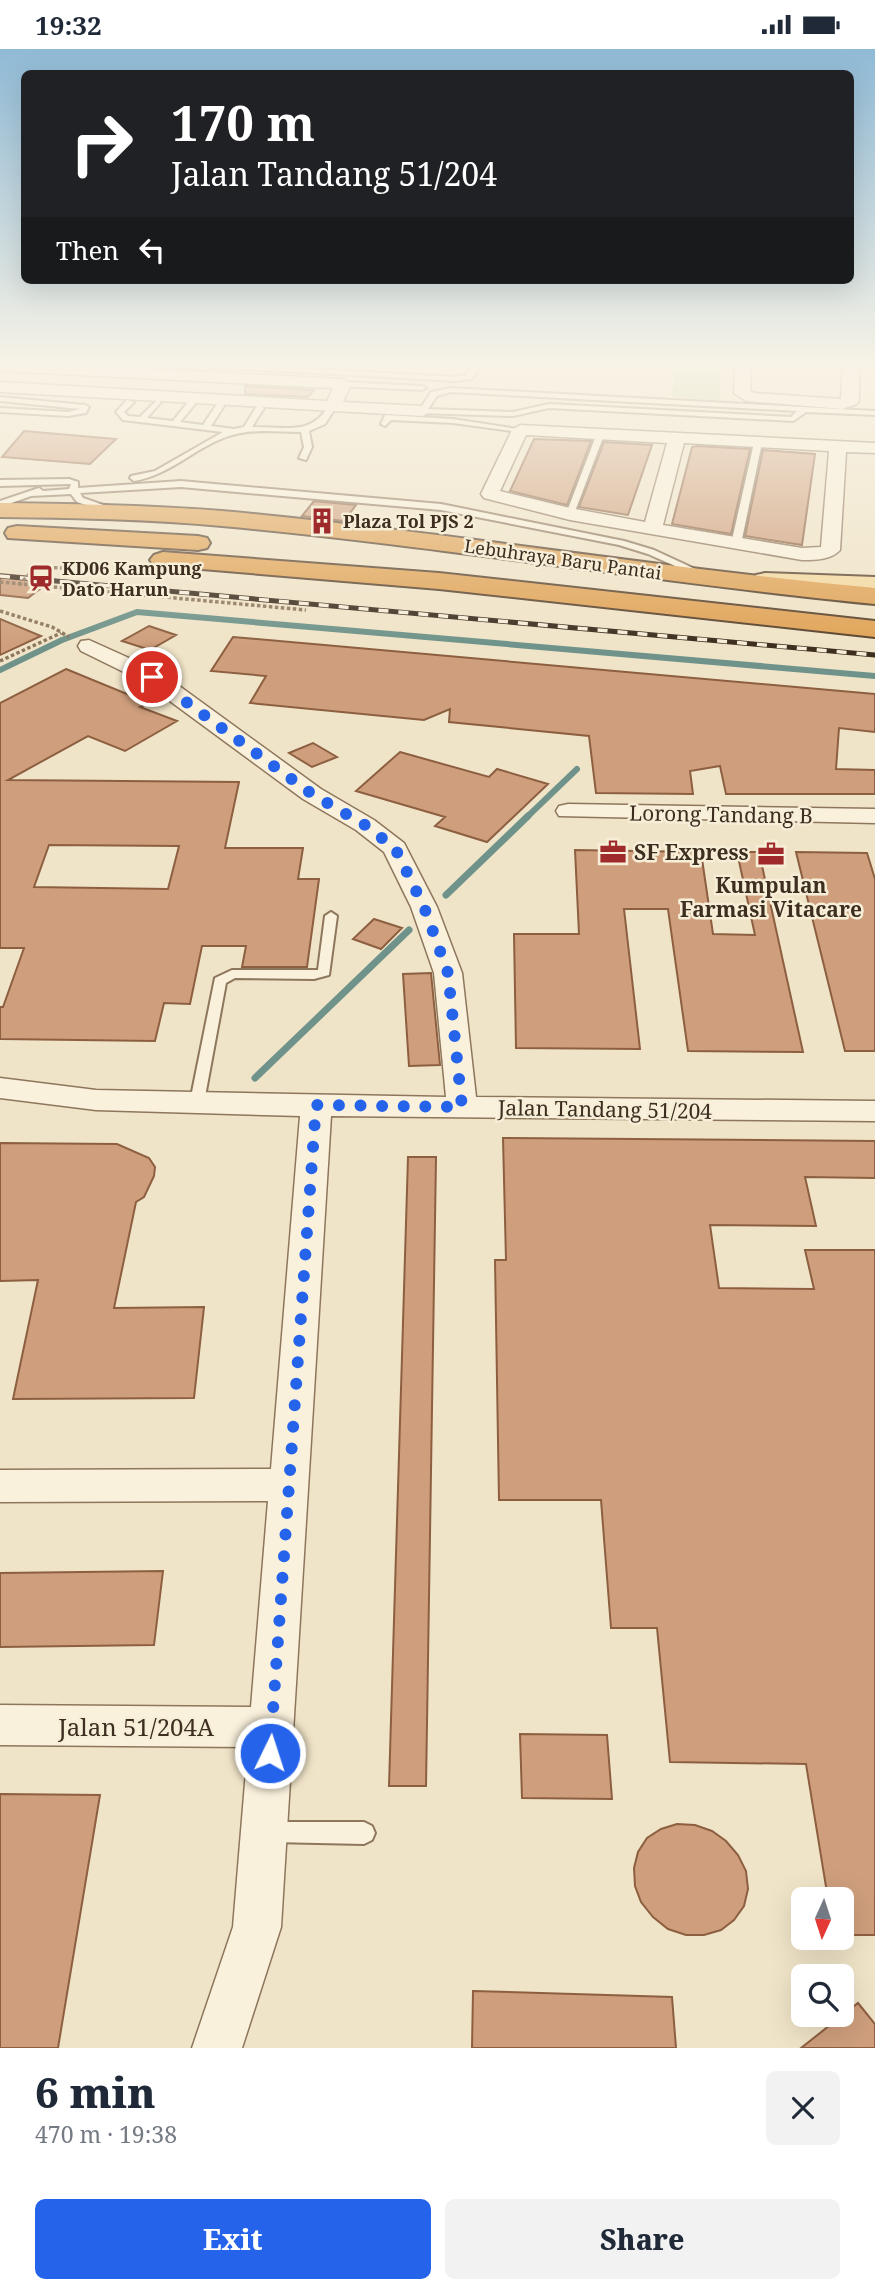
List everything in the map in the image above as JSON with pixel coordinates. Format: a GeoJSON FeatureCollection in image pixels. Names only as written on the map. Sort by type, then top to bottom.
{"type":"FeatureCollection","features":[{"type":"Feature","properties":{"kind":"highway","name":"Lebuhraya Baru Pantai"},"geometry":{"type":"LineString","coordinates":[[0,510],[110,510],[301,525],[714,579],[875,596]]}},
{"type":"Feature","properties":{"kind":"highway","name":"Lebuhraya Baru Pantai"},"geometry":{"type":"LineString","coordinates":[[0,533],[167,540],[312,552],[763,605],[873,622]]}},
{"type":"Feature","properties":{"kind":"highway"},"geometry":{"type":"LineString","coordinates":[[0,549],[439,581],[873,622]]}},
{"type":"Feature","properties":{"kind":"highway"},"geometry":{"type":"LineString","coordinates":[[714,579],[812,599],[873,622]]}},
{"type":"Feature","properties":{"kind":"main road"},"geometry":{"type":"LineString","coordinates":[[714,579],[875,585]]}},
{"type":"Feature","properties":{"kind":"street"},"geometry":{"type":"LineString","coordinates":[[507,458],[490,494],[570,514],[802,554],[817,554],[830,549],[837,458]]}},
{"type":"Feature","properties":{"kind":"street"},"geometry":{"type":"LineString","coordinates":[[652,529],[672,458]]}},
{"type":"Feature","properties":{"kind":"street"},"geometry":{"type":"LineString","coordinates":[[89,646],[152,677],[312,794],[365,825],[395,848],[424,907],[448,973],[462,1107]]}},
{"type":"Feature","properties":{"kind":"street","name":"Lorong Tandang B"},"geometry":{"type":"LineString","coordinates":[[568,811],[875,816]]}},
{"type":"Feature","properties":{"kind":"street","name":"Jalan Tandang 51/204"},"geometry":{"type":"LineString","coordinates":[[0,1088],[96,1100],[875,1111]]}},
{"type":"Feature","properties":{"kind":"street"},"geometry":{"type":"LineString","coordinates":[[217,2048],[257,1927],[316,1105]]}},
{"type":"Feature","properties":{"kind":"street"},"geometry":{"type":"LineString","coordinates":[[0,1486],[289,1485]]}},
{"type":"Feature","properties":{"kind":"street","name":"Jalan 51/204A"},"geometry":{"type":"LineString","coordinates":[[0,1725],[272,1727]]}},
{"type":"Feature","properties":{"kind":"lane"},"geometry":{"type":"LineString","coordinates":[[143,478],[181,458]]}},
{"type":"Feature","properties":{"kind":"lane"},"geometry":{"type":"LineString","coordinates":[[570,514],[591,458]]}},
{"type":"Feature","properties":{"kind":"lane"},"geometry":{"type":"LineString","coordinates":[[736,544],[755,458]]}},
{"type":"Feature","properties":{"kind":"lane"},"geometry":{"type":"LineString","coordinates":[[113,478],[431,498]]}},
{"type":"Feature","properties":{"kind":"lane"},"geometry":{"type":"LineString","coordinates":[[0,483],[79,480],[74,490]]}},
{"type":"Feature","properties":{"kind":"lane"},"geometry":{"type":"LineString","coordinates":[[0,504],[65,482]]}},
{"type":"Feature","properties":{"kind":"lane"},"geometry":{"type":"LineString","coordinates":[[29,493],[181,484],[441,507],[621,543],[651,552],[714,579]]}},
{"type":"Feature","properties":{"kind":"lane"},"geometry":{"type":"LineString","coordinates":[[74,490],[80,500],[110,510]]}},
{"type":"Feature","properties":{"kind":"lane"},"geometry":{"type":"LineString","coordinates":[[197,1102],[220,981],[232,974],[319,975],[326,969],[331,916]]}},
{"type":"Feature","properties":{"kind":"lane"},"geometry":{"type":"LineString","coordinates":[[264,1832],[364,1833]]}},
{"type":"Feature","properties":{"kind":"path"},"geometry":{"type":"LineString","coordinates":[[47,587],[19,585],[36,567],[64,568]]}},
{"type":"Feature","properties":{"kind":"path"},"geometry":{"type":"LineString","coordinates":[[0,582],[306,610]]}},
{"type":"Feature","properties":{"kind":"path"},"geometry":{"type":"LineString","coordinates":[[0,611],[52,627],[62,634],[0,661]]}},
{"type":"Feature","properties":{"kind":"path"},"geometry":{"type":"LineString","coordinates":[[52,627],[58,622]]}},
{"type":"Feature","properties":{"kind":"building"},"geometry":{"type":"Polygon","coordinates":[[[18,458],[96,458],[90,464],[18,458]]]}},
{"type":"Feature","properties":{"kind":"building"},"geometry":{"type":"Polygon","coordinates":[[[525,458],[585,458],[567,505],[510,491],[525,458]]]}},
{"type":"Feature","properties":{"kind":"building"},"geometry":{"type":"Polygon","coordinates":[[[598,458],[647,458],[628,515],[579,507],[598,458]]]}},
{"type":"Feature","properties":{"kind":"building"},"geometry":{"type":"Polygon","coordinates":[[[689,458],[748,458],[731,534],[672,524],[689,458]]]}},
{"type":"Feature","properties":{"kind":"building"},"geometry":{"type":"Polygon","coordinates":[[[761,458],[814,458],[802,545],[745,536],[761,458]]]}},
{"type":"Feature","properties":{"kind":"building"},"geometry":{"type":"Polygon","coordinates":[[[314,501],[356,505],[344,521],[302,516],[314,501]]]}},
{"type":"Feature","properties":{"kind":"building"},"geometry":{"type":"Polygon","coordinates":[[[0,574],[53,579],[28,598],[0,595],[0,574]]]}},
{"type":"Feature","properties":{"kind":"building"},"geometry":{"type":"Polygon","coordinates":[[[0,619],[41,636],[0,655],[0,619]]]}},
{"type":"Feature","properties":{"kind":"building"},"geometry":{"type":"Polygon","coordinates":[[[149,626],[176,635],[150,650],[122,641],[149,626]]]}},
{"type":"Feature","properties":{"kind":"building"},"geometry":{"type":"Polygon","coordinates":[[[233,637],[875,694],[875,732],[839,728],[836,769],[875,770],[875,794],[726,794],[720,766],[690,771],[693,794],[596,793],[589,736],[449,722],[450,709],[424,720],[250,703],[266,676],[211,671],[233,637]]]}},
{"type":"Feature","properties":{"kind":"building"},"geometry":{"type":"Polygon","coordinates":[[[66,669],[149,703],[140,707],[177,721],[125,751],[88,736],[8,780],[239,782],[225,848],[303,848],[298,879],[319,879],[307,967],[242,967],[246,946],[202,946],[190,1004],[164,1003],[155,1041],[0,1039],[0,1007],[3,1007],[24,948],[0,948],[0,703],[66,669]],[[49,845],[34,887],[168,889],[179,846],[49,845]]]}},
{"type":"Feature","properties":{"kind":"building"},"geometry":{"type":"Polygon","coordinates":[[[313,743],[337,757],[312,767],[289,753],[313,743]]]}},
{"type":"Feature","properties":{"kind":"building"},"geometry":{"type":"Polygon","coordinates":[[[400,752],[489,777],[497,769],[548,784],[487,842],[435,826],[445,817],[356,791],[400,752]]]}},
{"type":"Feature","properties":{"kind":"building"},"geometry":{"type":"Polygon","coordinates":[[[575,850],[701,852],[713,934],[755,935],[737,852],[759,852],[803,1052],[688,1051],[668,909],[624,909],[640,1049],[516,1048],[514,934],[579,934],[575,850]]]}},
{"type":"Feature","properties":{"kind":"building"},"geometry":{"type":"Polygon","coordinates":[[[796,852],[867,853],[875,879],[875,1051],[845,1051],[796,852]]]}},
{"type":"Feature","properties":{"kind":"building"},"geometry":{"type":"Polygon","coordinates":[[[374,919],[402,928],[381,949],[353,939],[374,919]]]}},
{"type":"Feature","properties":{"kind":"building"},"geometry":{"type":"Polygon","coordinates":[[[431,973],[440,1065],[409,1066],[403,974],[431,973]]]}},
{"type":"Feature","properties":{"kind":"building"},"geometry":{"type":"Polygon","coordinates":[[[503,1138],[875,1141],[875,1178],[805,1177],[816,1226],[710,1225],[719,1288],[814,1289],[805,1250],[875,1250],[875,1935],[854,1935],[854,1887],[826,1887],[806,1764],[670,1762],[657,1628],[611,1628],[601,1500],[499,1500],[495,1260],[506,1260],[503,1138]]]}},
{"type":"Feature","properties":{"kind":"building"},"geometry":{"type":"Polygon","coordinates":[[[0,1143],[117,1144],[149,1158],[155,1167],[154,1176],[144,1197],[136,1202],[114,1308],[204,1307],[194,1398],[13,1399],[38,1280],[0,1281],[0,1143]]]}},
{"type":"Feature","properties":{"kind":"building"},"geometry":{"type":"Polygon","coordinates":[[[408,1157],[436,1157],[426,1786],[389,1786],[408,1157]]]}},
{"type":"Feature","properties":{"kind":"building"},"geometry":{"type":"Polygon","coordinates":[[[163,1571],[154,1645],[0,1647],[0,1573],[163,1571]]]}},
{"type":"Feature","properties":{"kind":"building"},"geometry":{"type":"Polygon","coordinates":[[[520,1734],[607,1735],[612,1799],[522,1798],[520,1734]]]}},
{"type":"Feature","properties":{"kind":"building"},"geometry":{"type":"Polygon","coordinates":[[[0,1794],[100,1795],[58,2048],[0,2048],[0,1794]]]}},
{"type":"Feature","properties":{"kind":"building"},"geometry":{"type":"Polygon","coordinates":[[[677,1824],[695,1825],[712,1831],[726,1841],[738,1855],[746,1871],[748,1889],[744,1906],[734,1920],[721,1930],[704,1935],[686,1935],[668,1929],[653,1917],[641,1902],[635,1886],[634,1868],[638,1852],[647,1838],[661,1829],[677,1824]]]}},
{"type":"Feature","properties":{"kind":"building"},"geometry":{"type":"Polygon","coordinates":[[[473,1991],[672,1997],[676,2048],[472,2048],[473,1991]]]}},
{"type":"Feature","properties":{"kind":"building"},"geometry":{"type":"Polygon","coordinates":[[[858,2003],[875,2024],[875,2048],[801,2048],[828,2027],[854,2027],[854,2006],[858,2003]]]}},
{"type":"Feature","properties":{"kind":"waterway"},"geometry":{"type":"LineString","coordinates":[[0,670],[62,640],[137,612],[875,676]]}},
{"type":"Feature","properties":{"kind":"waterway"},"geometry":{"type":"LineString","coordinates":[[526,818],[577,769]]}},
{"type":"Feature","properties":{"kind":"waterway"},"geometry":{"type":"LineString","coordinates":[[446,895],[528,816]]}},
{"type":"Feature","properties":{"kind":"waterway"},"geometry":{"type":"LineString","coordinates":[[255,1078],[409,930]]}},
{"type":"Feature","properties":{"kind":"railway"},"geometry":{"type":"LineString","coordinates":[[0,576],[875,655]]}},
{"type":"Feature","properties":{"kind":"place","name":"Plaza Tol PJS 2"},"geometry":{"type":"Point","coordinates":[322,521]}},
{"type":"Feature","properties":{"kind":"place","name":"KD06 Kampung Dato Harun"},"geometry":{"type":"Point","coordinates":[41,578]}},
{"type":"Feature","properties":{"kind":"place","name":"SF Express"},"geometry":{"type":"Point","coordinates":[613,852]}},
{"type":"Feature","properties":{"kind":"place","name":"Kumpulan Farmasi Vitacare"},"geometry":{"type":"Point","coordinates":[771,854]}},
{"type":"Feature","properties":{"kind":"route"},"geometry":{"type":"LineString","coordinates":[[152,677],[312,794],[365,825],[395,848],[424,907],[448,973],[462,1107],[316,1105],[270,1753]]}}]}
